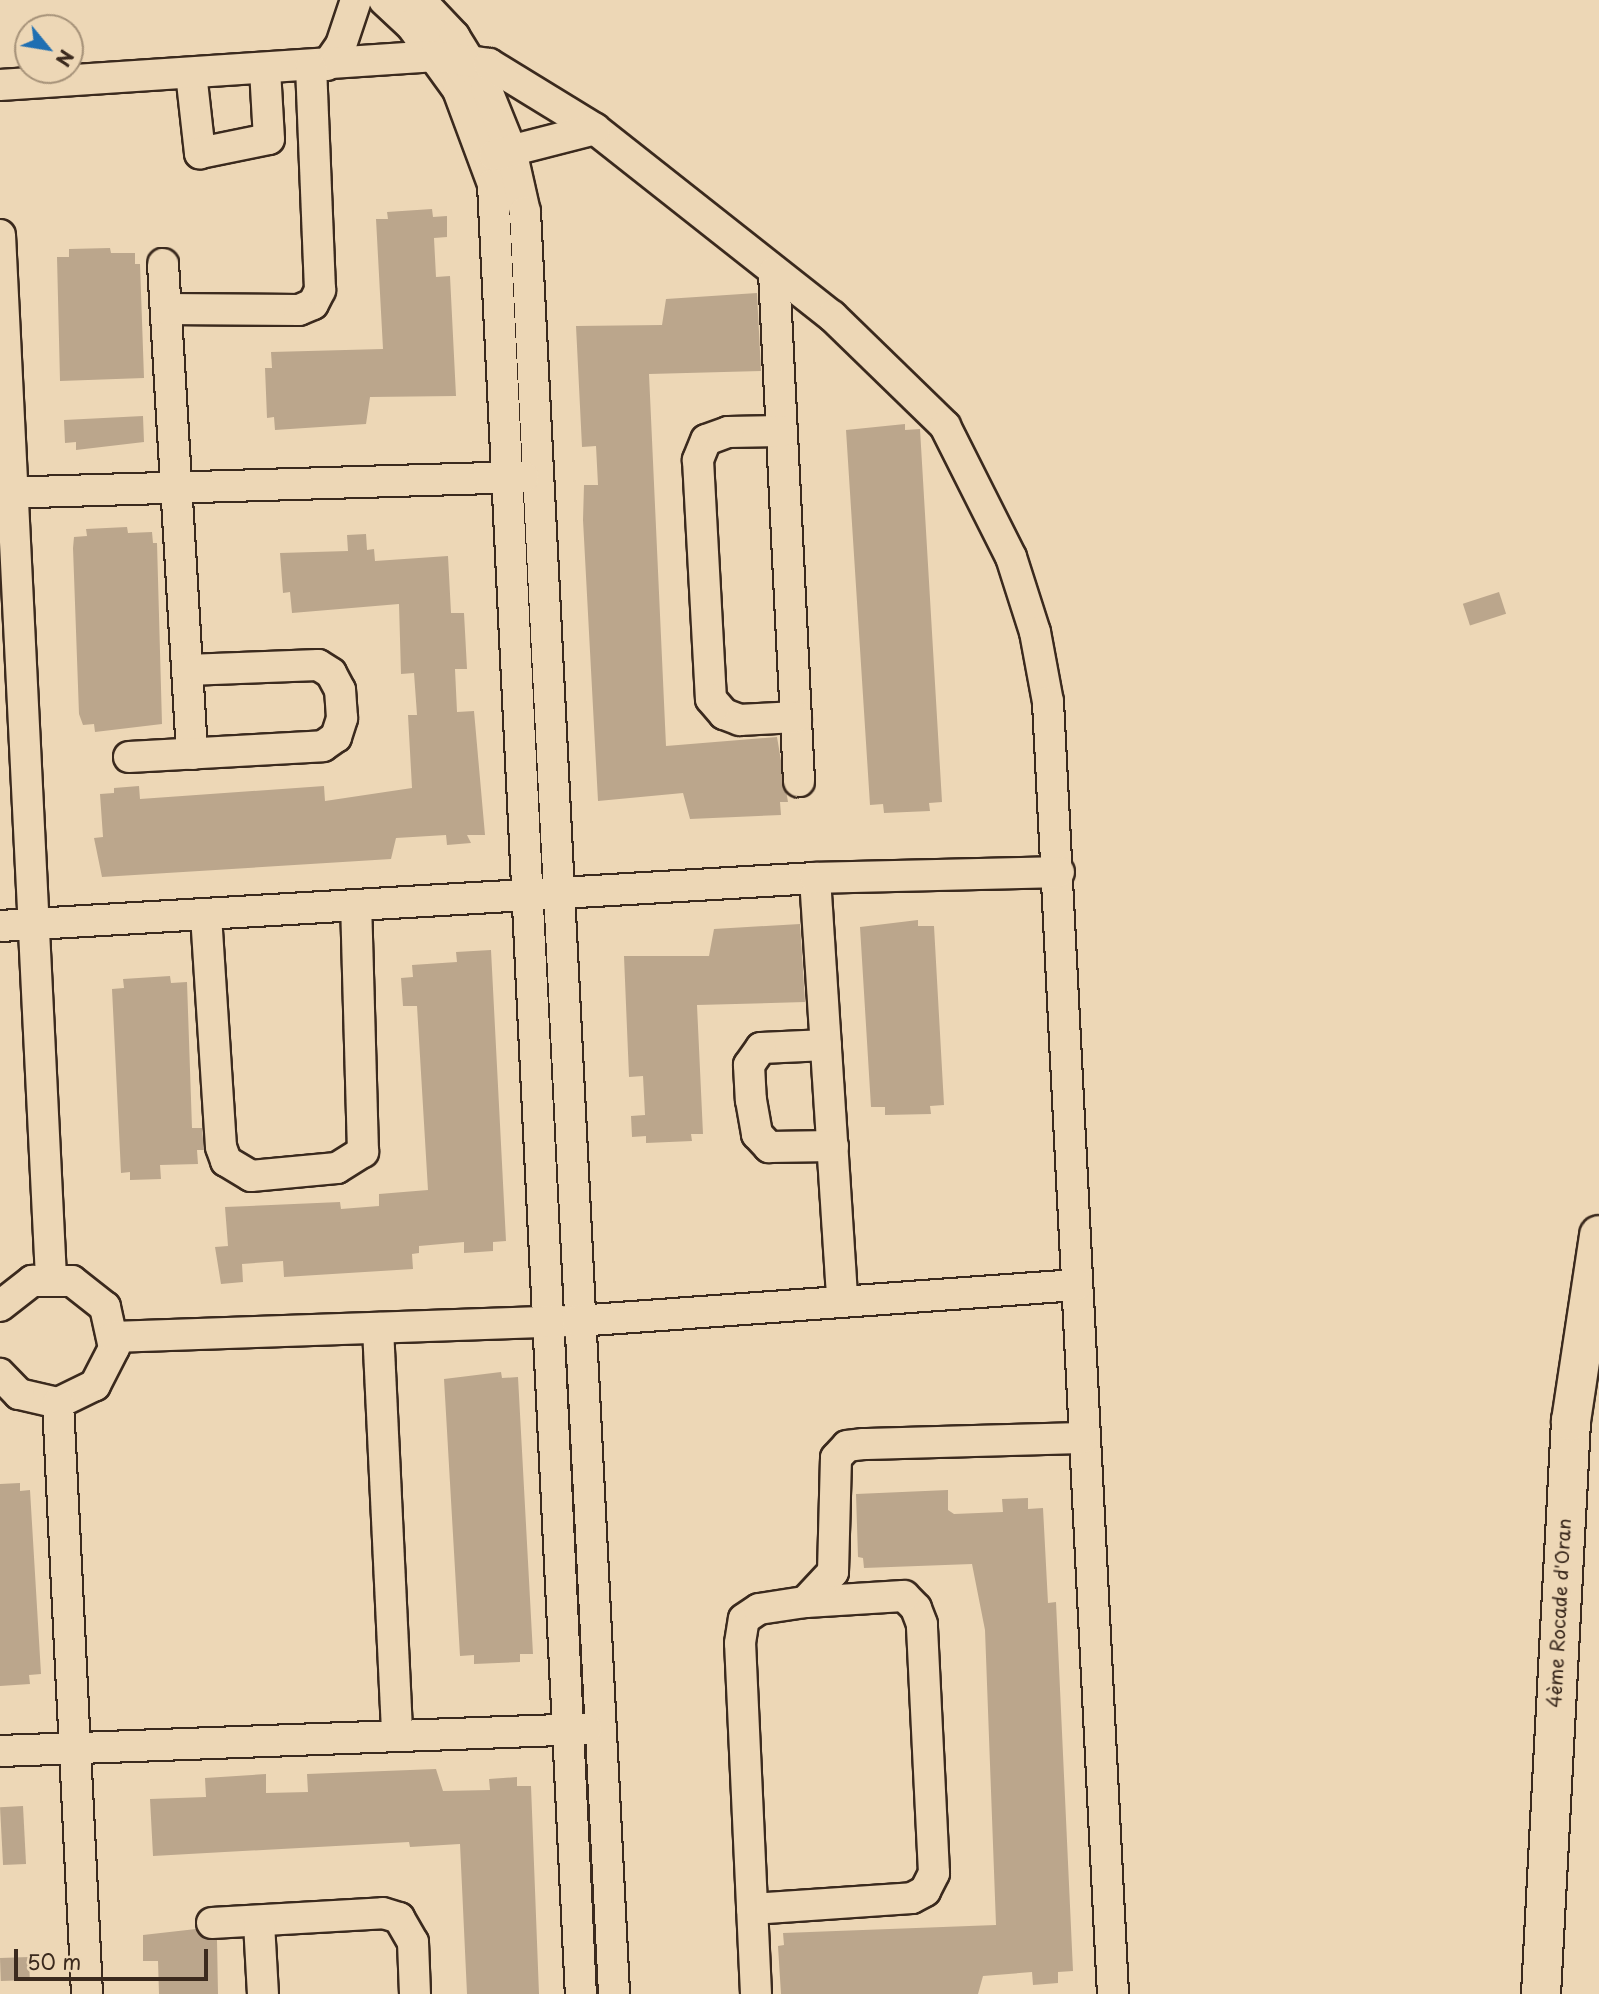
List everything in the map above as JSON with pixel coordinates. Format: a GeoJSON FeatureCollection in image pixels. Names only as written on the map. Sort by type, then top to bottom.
{"type":"FeatureCollection","features":[{"type":"Feature","properties":{"kind":"highway","name":"4ème Rocade d'Oran"},"geometry":{"type":"LineString","coordinates":[[1541,1994],[1571,1421],[1599,1235]]}},
{"type":"Feature","properties":{"kind":"street"},"geometry":{"type":"LineString","coordinates":[[166,309],[299,310],[313,304],[320,290],[319,66],[341,45],[356,0]]}},
{"type":"Feature","properties":{"kind":"street"},"geometry":{"type":"LineString","coordinates":[[384,0],[436,57],[499,153],[496,216],[526,898],[599,1727],[614,1994]]}},
{"type":"Feature","properties":{"kind":"street"},"geometry":{"type":"LineString","coordinates":[[420,0],[470,59],[499,153],[525,212]]}},
{"type":"Feature","properties":{"kind":"street"},"geometry":{"type":"LineString","coordinates":[[0,85],[436,57],[470,59],[507,71],[595,128],[774,272],[899,375],[945,426],[981,492],[1011,557],[1035,632],[1048,702],[1059,872],[1112,1994]]}},
{"type":"Feature","properties":{"kind":"street"},"geometry":{"type":"LineString","coordinates":[[191,73],[200,153],[269,139],[265,69]]}},
{"type":"Feature","properties":{"kind":"street"},"geometry":{"type":"LineString","coordinates":[[499,153],[595,128]]}},
{"type":"Feature","properties":{"kind":"street"},"geometry":{"type":"LineString","coordinates":[[549,140],[531,174],[525,212],[557,897],[569,1730],[581,1994]]}},
{"type":"Feature","properties":{"kind":"street"},"geometry":{"type":"LineString","coordinates":[[0,235],[6,493],[34,923],[51,1278]]}},
{"type":"Feature","properties":{"kind":"street"},"geometry":{"type":"LineString","coordinates":[[163,264],[192,754]]}},
{"type":"Feature","properties":{"kind":"street"},"geometry":{"type":"LineString","coordinates":[[774,272],[799,780]]}},
{"type":"Feature","properties":{"kind":"street"},"geometry":{"type":"LineString","coordinates":[[782,431],[728,432],[706,440],[698,460],[711,699],[724,714],[740,720],[796,717]]}},
{"type":"Feature","properties":{"kind":"street"},"geometry":{"type":"LineString","coordinates":[[6,493],[537,476]]}},
{"type":"Feature","properties":{"kind":"street"},"geometry":{"type":"LineString","coordinates":[[129,757],[323,746],[336,737],[342,718],[340,690],[331,673],[318,665],[187,670]]}},
{"type":"Feature","properties":{"kind":"street"},"geometry":{"type":"LineString","coordinates":[[0,926],[557,897],[815,878],[1059,872]]}},
{"type":"Feature","properties":{"kind":"street"},"geometry":{"type":"LineString","coordinates":[[815,878],[842,1297]]}},
{"type":"Feature","properties":{"kind":"street"},"geometry":{"type":"LineString","coordinates":[[206,915],[221,1147],[226,1161],[251,1176],[337,1168],[363,1152],[356,907]]}},
{"type":"Feature","properties":{"kind":"street"},"geometry":{"type":"LineString","coordinates":[[826,1045],[761,1048],[749,1065],[751,1100],[757,1134],[769,1147],[833,1146]]}},
{"type":"Feature","properties":{"kind":"street"},"geometry":{"type":"LineString","coordinates":[[0,1306],[32,1281],[51,1278],[91,1291],[105,1307],[113,1337],[108,1368],[96,1385],[58,1403],[19,1394],[0,1374]]}},
{"type":"Feature","properties":{"kind":"street"},"geometry":{"type":"LineString","coordinates":[[113,1337],[562,1321],[842,1297],[1077,1285]]}},
{"type":"Feature","properties":{"kind":"street"},"geometry":{"type":"LineString","coordinates":[[378,1328],[397,1734]]}},
{"type":"Feature","properties":{"kind":"street"},"geometry":{"type":"LineString","coordinates":[[58,1403],[87,1994]]}},
{"type":"Feature","properties":{"kind":"street"},"geometry":{"type":"LineString","coordinates":[[805,1602],[833,1572],[833,1471],[846,1446],[1084,1438]]}},
{"type":"Feature","properties":{"kind":"street"},"geometry":{"type":"LineString","coordinates":[[752,1909],[912,1898],[925,1891],[934,1873],[922,1624],[916,1608],[904,1596],[805,1602],[759,1609],[744,1619],[740,1643],[752,1909],[756,1994]]}},
{"type":"Feature","properties":{"kind":"street"},"geometry":{"type":"LineString","coordinates":[[0,1751],[599,1727]]}},
{"type":"Feature","properties":{"kind":"street"},"geometry":{"type":"LineString","coordinates":[[212,1923],[259,1923],[383,1913],[399,1918],[413,1942],[415,1994]]}},
{"type":"Feature","properties":{"kind":"street"},"geometry":{"type":"LineString","coordinates":[[259,1923],[263,1994]]}},
{"type":"Feature","properties":{"kind":"building"},"geometry":{"type":"Polygon","coordinates":[[[432,209],[433,217],[447,216],[447,237],[434,238],[436,277],[450,276],[456,396],[370,397],[366,424],[275,430],[274,417],[267,418],[265,368],[272,368],[271,352],[383,349],[376,219],[388,219],[387,212],[432,209]]]}},
{"type":"Feature","properties":{"kind":"building"},"geometry":{"type":"Polygon","coordinates":[[[110,248],[111,253],[135,253],[135,264],[140,264],[144,378],[60,381],[57,257],[69,257],[69,249],[110,248]]]}},
{"type":"Feature","properties":{"kind":"building"},"geometry":{"type":"Polygon","coordinates":[[[757,293],[761,371],[649,374],[666,746],[777,737],[788,802],[780,802],[781,815],[690,819],[683,793],[598,801],[583,520],[584,485],[598,485],[596,446],[582,447],[576,326],[662,325],[666,299],[757,293]]]}},
{"type":"Feature","properties":{"kind":"building"},"geometry":{"type":"Polygon","coordinates":[[[143,416],[144,442],[76,450],[76,442],[65,443],[64,420],[143,416]]]}},
{"type":"Feature","properties":{"kind":"building"},"geometry":{"type":"Polygon","coordinates":[[[905,424],[905,430],[920,429],[942,802],[929,803],[930,811],[884,813],[883,804],[870,805],[846,430],[905,424]]]}},
{"type":"Feature","properties":{"kind":"building"},"geometry":{"type":"Polygon","coordinates":[[[127,527],[128,533],[152,532],[153,543],[157,543],[162,724],[95,732],[94,724],[83,725],[79,714],[74,537],[87,536],[86,529],[127,527]]]}},
{"type":"Feature","properties":{"kind":"building"},"geometry":{"type":"Polygon","coordinates":[[[366,534],[367,550],[374,549],[375,561],[448,556],[451,613],[464,613],[467,669],[455,669],[457,712],[474,711],[485,835],[467,835],[471,843],[447,845],[446,835],[396,838],[391,859],[102,877],[94,838],[103,837],[100,794],[114,793],[114,788],[139,786],[140,799],[324,786],[325,801],[412,788],[408,715],[417,715],[414,673],[401,674],[399,604],[292,613],[290,592],[283,593],[280,553],[348,551],[347,535],[366,534]]]}},
{"type":"Feature","properties":{"kind":"building"},"geometry":{"type":"Polygon","coordinates":[[[1499,592],[1506,614],[1470,626],[1463,604],[1499,592]]]}},
{"type":"Feature","properties":{"kind":"building"},"geometry":{"type":"Polygon","coordinates":[[[918,920],[918,926],[934,926],[944,1105],[930,1106],[931,1114],[885,1115],[885,1107],[871,1107],[860,927],[918,920]]]}},
{"type":"Feature","properties":{"kind":"building"},"geometry":{"type":"Polygon","coordinates":[[[800,924],[805,1002],[697,1005],[703,1134],[691,1134],[692,1141],[646,1143],[646,1136],[632,1137],[631,1116],[645,1115],[643,1076],[629,1077],[624,956],[709,956],[714,929],[800,924]]]}},
{"type":"Feature","properties":{"kind":"building"},"geometry":{"type":"Polygon","coordinates":[[[491,950],[506,1241],[493,1242],[493,1251],[464,1253],[464,1242],[419,1246],[419,1253],[412,1254],[413,1269],[284,1277],[283,1261],[242,1264],[243,1282],[221,1284],[215,1247],[228,1246],[225,1207],[340,1202],[341,1209],[379,1206],[379,1194],[428,1190],[417,1006],[403,1006],[401,978],[413,977],[412,965],[457,962],[456,952],[491,950]]]}},
{"type":"Feature","properties":{"kind":"building"},"geometry":{"type":"Polygon","coordinates":[[[170,976],[171,983],[187,982],[192,1128],[202,1128],[204,1150],[197,1150],[198,1164],[160,1165],[161,1179],[130,1180],[130,1172],[121,1173],[112,989],[124,988],[123,979],[170,976]]]}},
{"type":"Feature","properties":{"kind":"building"},"geometry":{"type":"Polygon","coordinates":[[[501,1372],[502,1378],[518,1377],[533,1654],[520,1654],[520,1662],[474,1664],[474,1655],[460,1656],[444,1379],[501,1372]]]}},
{"type":"Feature","properties":{"kind":"building"},"geometry":{"type":"Polygon","coordinates":[[[20,1483],[20,1491],[30,1490],[41,1674],[29,1675],[30,1684],[0,1686],[0,1484],[20,1483]]]}},
{"type":"Feature","properties":{"kind":"building"},"geometry":{"type":"Polygon","coordinates":[[[948,1490],[948,1510],[954,1514],[1003,1512],[1002,1499],[1028,1498],[1028,1509],[1043,1508],[1048,1603],[1056,1602],[1073,1971],[1058,1972],[1058,1983],[1033,1985],[1032,1972],[983,1976],[978,1994],[781,1994],[778,1946],[784,1945],[783,1933],[996,1925],[985,1630],[972,1564],[864,1568],[863,1558],[858,1557],[856,1494],[948,1490]]]}},
{"type":"Feature","properties":{"kind":"building"},"geometry":{"type":"Polygon","coordinates":[[[436,1769],[443,1791],[490,1790],[489,1779],[517,1777],[517,1786],[531,1786],[539,1994],[467,1994],[460,1844],[410,1847],[409,1842],[153,1856],[150,1799],[206,1797],[205,1778],[266,1774],[266,1793],[308,1792],[307,1774],[436,1769]]]}},
{"type":"Feature","properties":{"kind":"building"},"geometry":{"type":"Polygon","coordinates":[[[23,1806],[26,1864],[3,1865],[0,1807],[23,1806]]]}},
{"type":"Feature","properties":{"kind":"building"},"geometry":{"type":"Polygon","coordinates":[[[196,1929],[204,1938],[217,1940],[218,1994],[159,1994],[158,1961],[143,1961],[143,1935],[196,1929]]]}},
{"type":"Feature","properties":{"kind":"building"},"geometry":{"type":"Polygon","coordinates":[[[29,1957],[30,1980],[1,1981],[0,1958],[29,1957]]]}}]}
